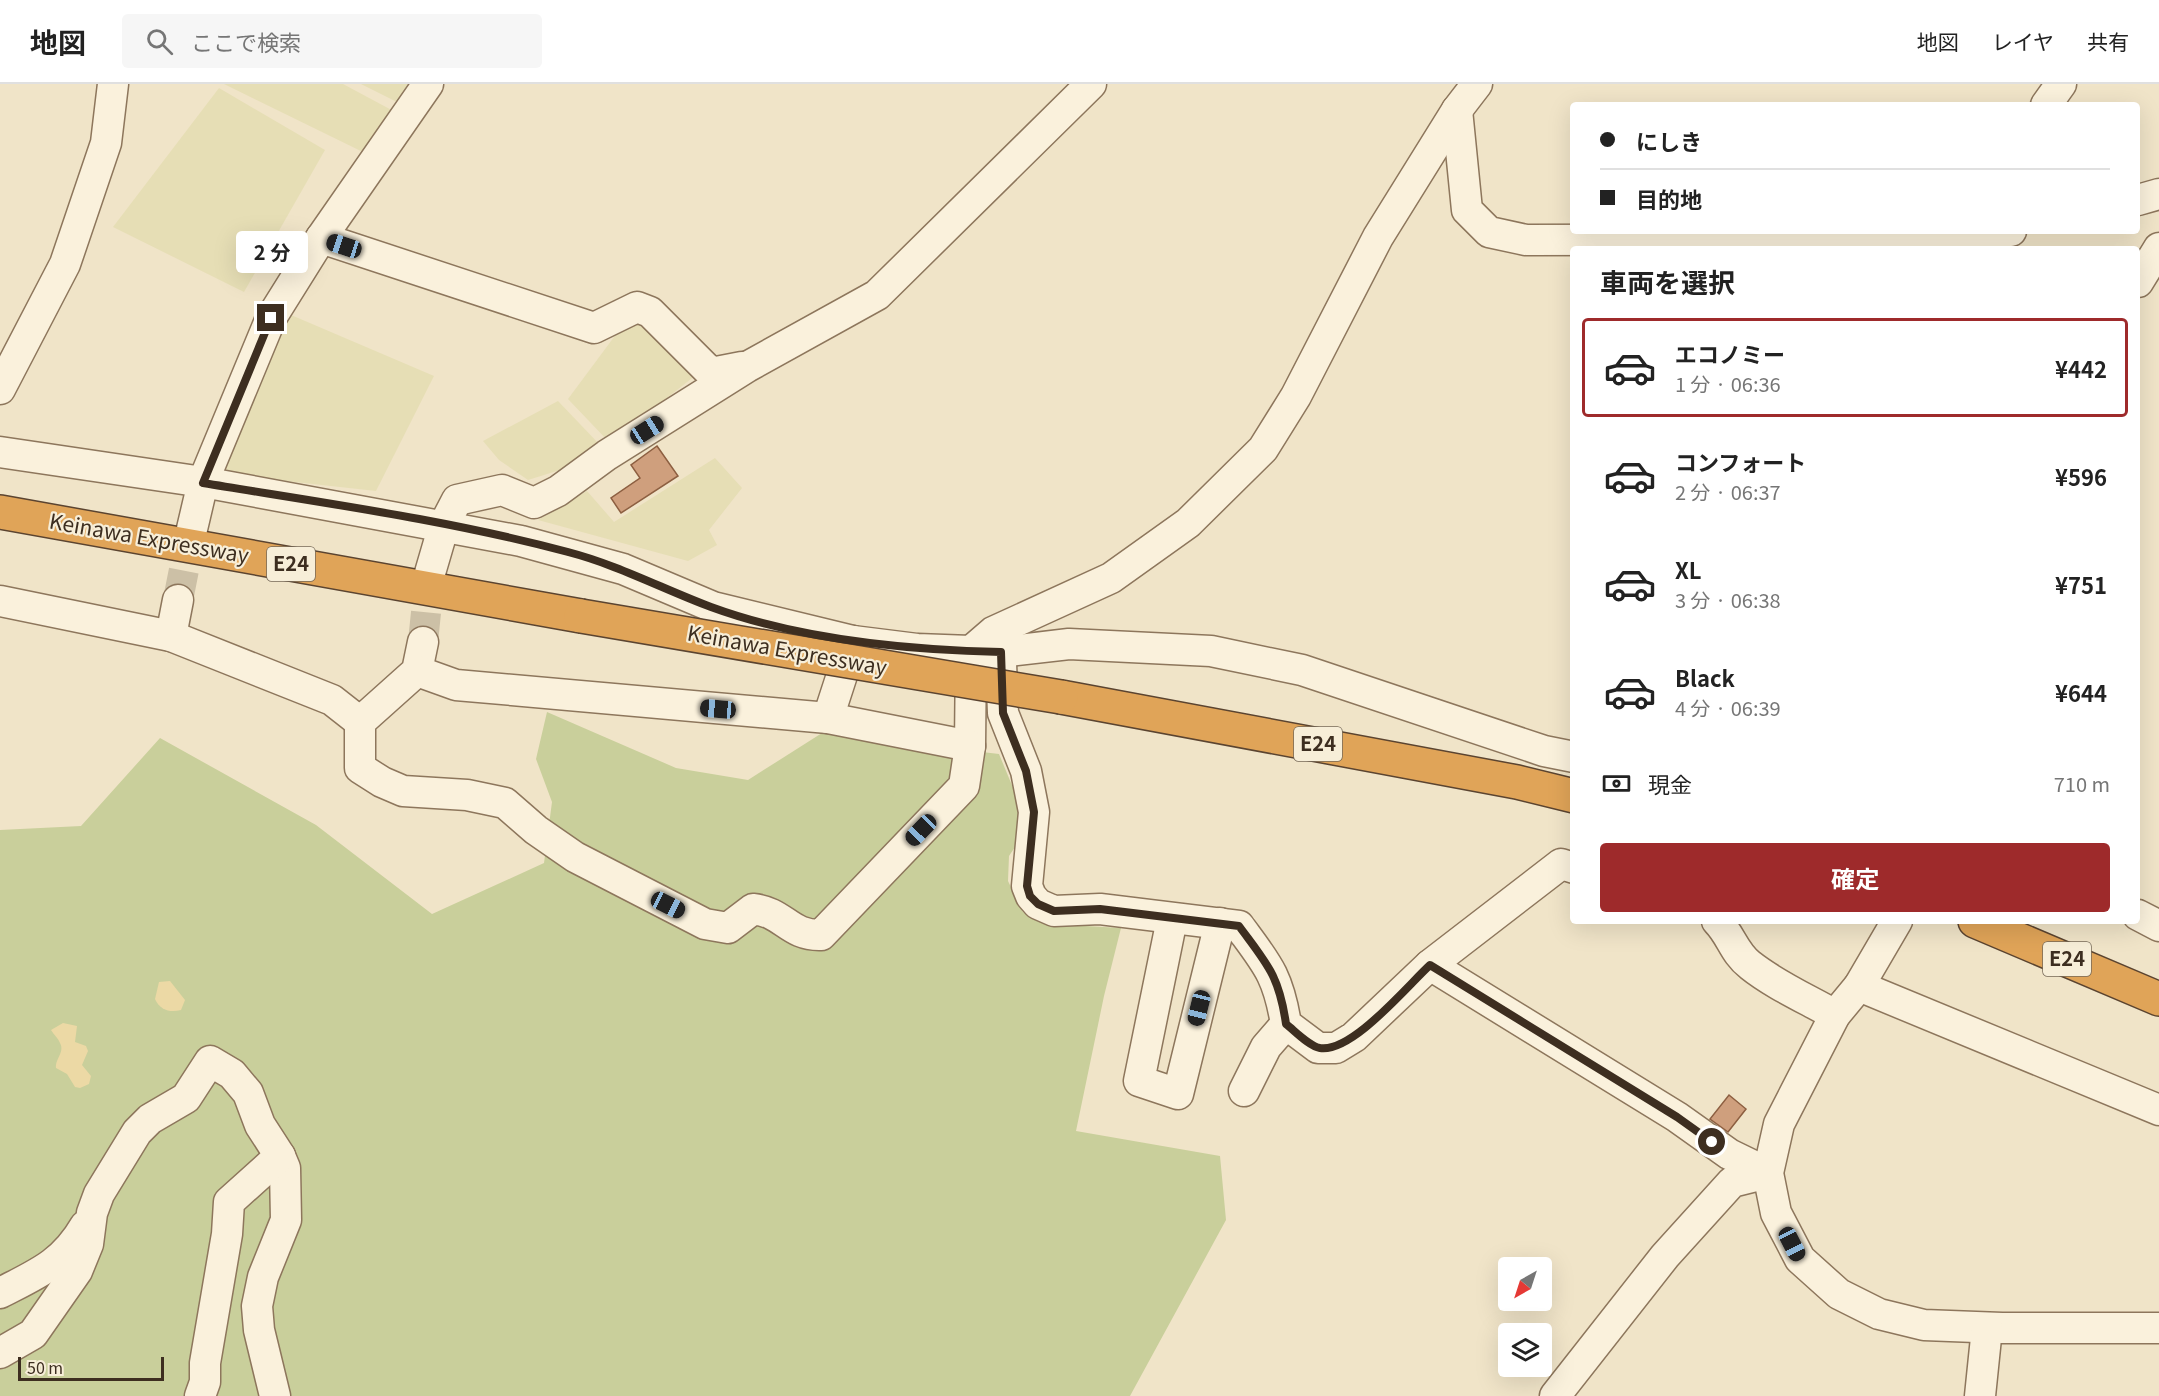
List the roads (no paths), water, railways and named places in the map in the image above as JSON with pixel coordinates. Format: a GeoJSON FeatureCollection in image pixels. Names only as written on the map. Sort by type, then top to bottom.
{"type":"FeatureCollection","features":[{"type":"Feature","properties":{"kind":"highway","name":"Keinawa Expressway"},"geometry":{"type":"LineString","coordinates":[[0,512],[581,616],[1061,697],[1505,780],[1570,795]]}},
{"type":"Feature","properties":{"kind":"highway","name":"E24"},"geometry":{"type":"LineString","coordinates":[[1982,924],[2159,999]]}},
{"type":"Feature","properties":{"kind":"street"},"geometry":{"type":"LineString","coordinates":[[0,389],[65,264],[106,143],[113,84]]}},
{"type":"Feature","properties":{"kind":"street"},"geometry":{"type":"LineString","coordinates":[[192,529],[203,483],[271,318],[321,238],[428,84]]}},
{"type":"Feature","properties":{"kind":"street"},"geometry":{"type":"LineString","coordinates":[[430,573],[444,525],[457,500],[475,494],[502,490],[534,503],[558,491],[607,455],[747,367],[877,295],[1091,84]]}},
{"type":"Feature","properties":{"kind":"street"},"geometry":{"type":"LineString","coordinates":[[0,452],[203,483],[444,525],[569,552],[623,569],[713,607],[853,641],[917,649],[970,651],[997,642],[1111,579],[1188,523],[1263,449],[1296,396],[1378,237],[1457,110],[1477,84]]}},
{"type":"Feature","properties":{"kind":"street"},"geometry":{"type":"LineString","coordinates":[[2048,102],[2061,84]]}},
{"type":"Feature","properties":{"kind":"street"},"geometry":{"type":"LineString","coordinates":[[1457,110],[1467,210],[1489,232],[1527,240],[1691,245],[1956,235]]}},
{"type":"Feature","properties":{"kind":"street"},"geometry":{"type":"LineString","coordinates":[[2140,199],[2159,194]]}},
{"type":"Feature","properties":{"kind":"street"},"geometry":{"type":"LineString","coordinates":[[321,238],[594,328],[638,307],[650,312],[711,374],[747,367]]}},
{"type":"Feature","properties":{"kind":"street"},"geometry":{"type":"LineString","coordinates":[[2140,279],[2159,248]]}},
{"type":"Feature","properties":{"kind":"street"},"geometry":{"type":"LineString","coordinates":[[171,636],[178,600]]}},
{"type":"Feature","properties":{"kind":"street"},"geometry":{"type":"LineString","coordinates":[[0,601],[171,636],[332,700],[360,722]]}},
{"type":"Feature","properties":{"kind":"street"},"geometry":{"type":"LineString","coordinates":[[828,718],[853,641]]}},
{"type":"Feature","properties":{"kind":"street"},"geometry":{"type":"LineString","coordinates":[[423,642],[417,671],[360,722],[360,768],[382,782],[403,791],[467,795],[506,803],[536,830],[575,857],[705,924],[728,928],[753,909],[767,910],[804,935],[822,935],[964,786],[970,746],[970,651]]}},
{"type":"Feature","properties":{"kind":"street"},"geometry":{"type":"LineString","coordinates":[[997,642],[1212,651],[1302,670],[1544,751],[1570,757]]}},
{"type":"Feature","properties":{"kind":"street"},"geometry":{"type":"LineString","coordinates":[[997,642],[1003,713],[1026,771],[1034,812],[1027,886],[1030,896],[1038,904],[1054,911],[1100,909],[1239,926],[1274,974],[1282,995],[1286,1024],[1318,1048],[1336,1048],[1354,1036],[1430,965],[1561,864],[1570,867]]}},
{"type":"Feature","properties":{"kind":"street"},"geometry":{"type":"LineString","coordinates":[[417,671],[467,686],[828,718],[970,746]]}},
{"type":"Feature","properties":{"kind":"street"},"geometry":{"type":"LineString","coordinates":[[2140,916],[2159,926]]}},
{"type":"Feature","properties":{"kind":"street"},"geometry":{"type":"LineString","coordinates":[[1172,919],[1139,1081],[1178,1094],[1220,923]]}},
{"type":"Feature","properties":{"kind":"street"},"geometry":{"type":"LineString","coordinates":[[1720,924],[1727,931],[1735,951],[1750,965],[1835,1015]]}},
{"type":"Feature","properties":{"kind":"street"},"geometry":{"type":"LineString","coordinates":[[1895,924],[1859,986],[1835,1015],[1779,1124],[1768,1173],[1776,1213],[1800,1259],[1839,1294],[1879,1314],[1924,1325],[1987,1328],[2159,1328]]}},
{"type":"Feature","properties":{"kind":"street"},"geometry":{"type":"LineString","coordinates":[[1430,965],[1677,1117],[1729,1154],[1768,1173]]}},
{"type":"Feature","properties":{"kind":"street"},"geometry":{"type":"LineString","coordinates":[[1859,986],[2159,1110]]}},
{"type":"Feature","properties":{"kind":"street"},"geometry":{"type":"LineString","coordinates":[[1244,1091],[1266,1047],[1286,1024]]}},
{"type":"Feature","properties":{"kind":"street"},"geometry":{"type":"LineString","coordinates":[[0,1293],[51,1267],[80,1235],[99,1194],[137,1132],[150,1119],[186,1098],[210,1061],[232,1074],[248,1093],[260,1125],[285,1168],[286,1220],[263,1277],[257,1306],[259,1330],[275,1396]]}},
{"type":"Feature","properties":{"kind":"street"},"geometry":{"type":"LineString","coordinates":[[200,1396],[205,1382],[205,1363],[229,1202],[280,1156]]}},
{"type":"Feature","properties":{"kind":"street"},"geometry":{"type":"LineString","coordinates":[[1555,1396],[1665,1256],[1732,1182],[1768,1173]]}},
{"type":"Feature","properties":{"kind":"street"},"geometry":{"type":"LineString","coordinates":[[0,1353],[33,1334],[60,1298],[77,1272],[88,1245],[92,1213]]}},
{"type":"Feature","properties":{"kind":"street"},"geometry":{"type":"LineString","coordinates":[[1980,1396],[1987,1328]]}},
{"type":"Feature","properties":{"kind":"tunnel"},"geometry":{"type":"LineString","coordinates":[[178,600],[192,529]]}},
{"type":"Feature","properties":{"kind":"tunnel"},"geometry":{"type":"LineString","coordinates":[[423,642],[430,573]]}}]}
